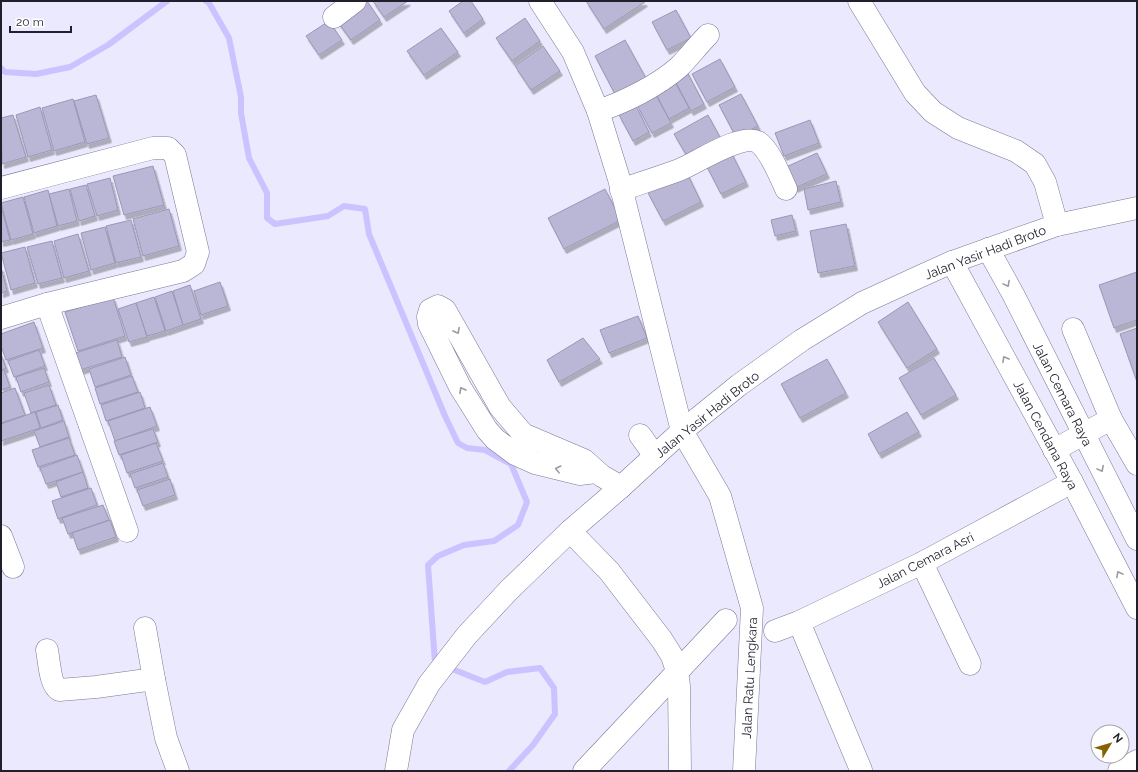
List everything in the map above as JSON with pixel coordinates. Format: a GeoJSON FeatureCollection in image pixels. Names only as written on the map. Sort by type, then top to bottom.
{"type":"FeatureCollection","features":[{"type":"Feature","properties":{"kind":"street"},"geometry":{"type":"LineString","coordinates":[[334,18],[355,1]]}},
{"type":"Feature","properties":{"kind":"street","name":"Jalan Ratu Lengkara"},"geometry":{"type":"LineString","coordinates":[[540,1],[573,52],[598,111],[621,190],[682,431],[720,496],[752,608],[744,771]]}},
{"type":"Feature","properties":{"kind":"street"},"geometry":{"type":"LineString","coordinates":[[859,1],[915,93],[933,112],[958,128],[1016,151],[1035,164],[1045,182],[1057,225]]}},
{"type":"Feature","properties":{"kind":"street"},"geometry":{"type":"LineString","coordinates":[[598,111],[621,103],[664,78],[679,66],[708,35]]}},
{"type":"Feature","properties":{"kind":"street"},"geometry":{"type":"LineString","coordinates":[[621,190],[681,170],[731,144],[750,140],[758,143],[767,151],[786,189]]}},
{"type":"Feature","properties":{"kind":"street"},"geometry":{"type":"LineString","coordinates":[[1,188],[153,148],[168,148],[175,155],[198,252],[194,264],[183,270],[47,304],[1,318]]}},
{"type":"Feature","properties":{"kind":"street","name":"Jalan Yasir Hadi Broto"},"geometry":{"type":"LineString","coordinates":[[396,771],[403,730],[429,684],[467,635],[509,590],[570,531],[682,431],[739,385],[802,340],[862,303],[952,262],[1057,225],[1137,208]]}},
{"type":"Feature","properties":{"kind":"street","name":"Jalan Cemara Raya"},"geometry":{"type":"LineString","coordinates":[[988,249],[1013,294],[1137,539]]}},
{"type":"Feature","properties":{"kind":"street","name":"Jalan Cendana Raya"},"geometry":{"type":"LineString","coordinates":[[952,262],[1072,482],[1137,608]]}},
{"type":"Feature","properties":{"kind":"street"},"geometry":{"type":"LineString","coordinates":[[47,304],[127,531]]}},
{"type":"Feature","properties":{"kind":"street"},"geometry":{"type":"LineString","coordinates":[[596,472],[580,474],[535,463],[515,454],[495,439],[487,430],[460,387],[429,324],[428,317],[430,310],[438,306],[445,310],[500,408],[522,434],[584,460],[596,472],[621,487]]}},
{"type":"Feature","properties":{"kind":"street"},"geometry":{"type":"LineString","coordinates":[[1073,328],[1111,419],[1137,464]]}},
{"type":"Feature","properties":{"kind":"street"},"geometry":{"type":"LineString","coordinates":[[1035,413],[1059,387]]}},
{"type":"Feature","properties":{"kind":"street"},"geometry":{"type":"LineString","coordinates":[[1054,450],[1111,419]]}},
{"type":"Feature","properties":{"kind":"street"},"geometry":{"type":"LineString","coordinates":[[640,436],[655,456]]}},
{"type":"Feature","properties":{"kind":"street","name":"Jalan Cemara Asri"},"geometry":{"type":"LineString","coordinates":[[775,632],[922,563],[1072,482]]}},
{"type":"Feature","properties":{"kind":"street"},"geometry":{"type":"LineString","coordinates":[[1095,529],[1124,513]]}},
{"type":"Feature","properties":{"kind":"street"},"geometry":{"type":"LineString","coordinates":[[570,531],[609,571],[662,640],[672,656],[677,671],[679,686],[680,771]]}},
{"type":"Feature","properties":{"kind":"street"},"geometry":{"type":"LineString","coordinates":[[1,536],[13,566]]}},
{"type":"Feature","properties":{"kind":"street"},"geometry":{"type":"LineString","coordinates":[[922,563],[970,664]]}},
{"type":"Feature","properties":{"kind":"street"},"geometry":{"type":"LineString","coordinates":[[584,771],[726,620]]}},
{"type":"Feature","properties":{"kind":"street"},"geometry":{"type":"LineString","coordinates":[[799,622],[861,770]]}},
{"type":"Feature","properties":{"kind":"street"},"geometry":{"type":"LineString","coordinates":[[145,628],[166,738],[178,771]]}},
{"type":"Feature","properties":{"kind":"street"},"geometry":{"type":"LineString","coordinates":[[47,650],[53,684],[59,690],[96,687],[154,679]]}},
{"type":"Feature","properties":{"kind":"street"},"geometry":{"type":"LineString","coordinates":[[1118,771],[1137,761]]}},
{"type":"Feature","properties":{"kind":"building"},"geometry":{"type":"Polygon","coordinates":[[[360,1],[367,1],[380,20],[351,40],[335,18],[360,1]]]}},
{"type":"Feature","properties":{"kind":"building"},"geometry":{"type":"Polygon","coordinates":[[[373,1],[408,1],[384,17],[373,1]]]}},
{"type":"Feature","properties":{"kind":"building"},"geometry":{"type":"Polygon","coordinates":[[[463,1],[471,1],[483,19],[464,33],[449,11],[463,1]]]}},
{"type":"Feature","properties":{"kind":"building"},"geometry":{"type":"Polygon","coordinates":[[[586,1],[644,1],[645,2],[604,29],[586,1]]]}},
{"type":"Feature","properties":{"kind":"building"},"geometry":{"type":"Polygon","coordinates":[[[676,10],[691,38],[667,50],[652,22],[676,10]]]}},
{"type":"Feature","properties":{"kind":"building"},"geometry":{"type":"Polygon","coordinates":[[[525,18],[540,41],[512,61],[496,38],[525,18]]]}},
{"type":"Feature","properties":{"kind":"building"},"geometry":{"type":"Polygon","coordinates":[[[329,21],[342,40],[319,55],[306,36],[329,21]]]}},
{"type":"Feature","properties":{"kind":"building"},"geometry":{"type":"Polygon","coordinates":[[[441,28],[458,52],[424,75],[407,51],[441,28]]]}},
{"type":"Feature","properties":{"kind":"building"},"geometry":{"type":"Polygon","coordinates":[[[625,40],[647,80],[616,96],[595,56],[625,40]]]}},
{"type":"Feature","properties":{"kind":"building"},"geometry":{"type":"Polygon","coordinates":[[[543,46],[560,71],[531,90],[515,66],[543,46]]]}},
{"type":"Feature","properties":{"kind":"building"},"geometry":{"type":"Polygon","coordinates":[[[720,59],[735,87],[707,102],[692,74],[720,59]]]}},
{"type":"Feature","properties":{"kind":"building"},"geometry":{"type":"Polygon","coordinates":[[[686,70],[704,104],[691,111],[673,77],[686,70]]]}},
{"type":"Feature","properties":{"kind":"building"},"geometry":{"type":"Polygon","coordinates":[[[675,82],[689,108],[669,119],[655,92],[675,82]]]}},
{"type":"Feature","properties":{"kind":"building"},"geometry":{"type":"Polygon","coordinates":[[[741,94],[758,126],[736,137],[719,105],[741,94]]]}},
{"type":"Feature","properties":{"kind":"building"},"geometry":{"type":"Polygon","coordinates":[[[96,95],[109,138],[87,144],[74,101],[96,95]]]}},
{"type":"Feature","properties":{"kind":"building"},"geometry":{"type":"Polygon","coordinates":[[[656,95],[671,123],[652,133],[637,105],[656,95]]]}},
{"type":"Feature","properties":{"kind":"building"},"geometry":{"type":"Polygon","coordinates":[[[73,99],[85,142],[54,151],[42,108],[73,99]]]}},
{"type":"Feature","properties":{"kind":"building"},"geometry":{"type":"Polygon","coordinates":[[[636,106],[649,132],[633,141],[619,115],[636,106]]]}},
{"type":"Feature","properties":{"kind":"building"},"geometry":{"type":"Polygon","coordinates":[[[40,107],[52,150],[28,157],[16,115],[40,107]]]}},
{"type":"Feature","properties":{"kind":"building"},"geometry":{"type":"Polygon","coordinates":[[[13,115],[26,157],[2,164],[1,118],[13,115]]]}},
{"type":"Feature","properties":{"kind":"building"},"geometry":{"type":"Polygon","coordinates":[[[708,115],[721,139],[688,158],[674,134],[708,115]]]}},
{"type":"Feature","properties":{"kind":"building"},"geometry":{"type":"Polygon","coordinates":[[[810,120],[819,143],[784,156],[775,133],[810,120]]]}},
{"type":"Feature","properties":{"kind":"building"},"geometry":{"type":"Polygon","coordinates":[[[730,150],[746,182],[721,194],[705,163],[730,150]]]}},
{"type":"Feature","properties":{"kind":"building"},"geometry":{"type":"Polygon","coordinates":[[[817,153],[827,174],[795,188],[786,167],[817,153]]]}},
{"type":"Feature","properties":{"kind":"building"},"geometry":{"type":"Polygon","coordinates":[[[153,166],[164,205],[124,215],[113,176],[153,166]]]}},
{"type":"Feature","properties":{"kind":"building"},"geometry":{"type":"Polygon","coordinates":[[[687,173],[701,202],[663,221],[648,193],[687,173]]]}},
{"type":"Feature","properties":{"kind":"building"},"geometry":{"type":"Polygon","coordinates":[[[110,178],[118,210],[97,216],[87,184],[110,178]]]}},
{"type":"Feature","properties":{"kind":"building"},"geometry":{"type":"Polygon","coordinates":[[[836,181],[841,202],[808,210],[804,189],[836,181]]]}},
{"type":"Feature","properties":{"kind":"building"},"geometry":{"type":"Polygon","coordinates":[[[86,185],[95,216],[79,221],[70,189],[86,185]]]}},
{"type":"Feature","properties":{"kind":"building"},"geometry":{"type":"Polygon","coordinates":[[[69,189],[77,221],[58,226],[49,194],[69,189]]]}},
{"type":"Feature","properties":{"kind":"building"},"geometry":{"type":"Polygon","coordinates":[[[605,189],[621,220],[564,249],[548,218],[605,189]]]}},
{"type":"Feature","properties":{"kind":"building"},"geometry":{"type":"Polygon","coordinates":[[[48,190],[57,226],[34,233],[24,197],[48,190]]]}},
{"type":"Feature","properties":{"kind":"building"},"geometry":{"type":"Polygon","coordinates":[[[23,197],[33,234],[11,240],[1,203],[23,197]]]}},
{"type":"Feature","properties":{"kind":"building"},"geometry":{"type":"Polygon","coordinates":[[[1,206],[10,240],[1,242],[1,206]]]}},
{"type":"Feature","properties":{"kind":"building"},"geometry":{"type":"Polygon","coordinates":[[[169,209],[179,246],[143,256],[133,219],[169,209]]]}},
{"type":"Feature","properties":{"kind":"building"},"geometry":{"type":"Polygon","coordinates":[[[792,215],[796,231],[775,236],[771,220],[792,215]]]}},
{"type":"Feature","properties":{"kind":"building"},"geometry":{"type":"Polygon","coordinates":[[[131,220],[141,257],[116,263],[106,226],[131,220]]]}},
{"type":"Feature","properties":{"kind":"building"},"geometry":{"type":"Polygon","coordinates":[[[846,224],[855,266],[818,273],[810,231],[846,224]]]}},
{"type":"Feature","properties":{"kind":"building"},"geometry":{"type":"Polygon","coordinates":[[[105,227],[115,263],[91,270],[81,233],[105,227]]]}},
{"type":"Feature","properties":{"kind":"building"},"geometry":{"type":"Polygon","coordinates":[[[78,234],[89,271],[64,278],[54,241],[78,234]]]}},
{"type":"Feature","properties":{"kind":"building"},"geometry":{"type":"Polygon","coordinates":[[[52,241],[62,278],[38,284],[27,247],[52,241]]]}},
{"type":"Feature","properties":{"kind":"building"},"geometry":{"type":"Polygon","coordinates":[[[25,247],[35,283],[11,290],[1,253],[25,247]]]}},
{"type":"Feature","properties":{"kind":"building"},"geometry":{"type":"Polygon","coordinates":[[[1,267],[7,291],[1,293],[1,267]]]}},
{"type":"Feature","properties":{"kind":"building"},"geometry":{"type":"Polygon","coordinates":[[[1137,272],[1137,320],[1114,328],[1099,285],[1137,272]]]}},
{"type":"Feature","properties":{"kind":"building"},"geometry":{"type":"Polygon","coordinates":[[[220,282],[228,306],[201,315],[194,291],[220,282]]]}},
{"type":"Feature","properties":{"kind":"building"},"geometry":{"type":"Polygon","coordinates":[[[190,285],[201,319],[183,325],[173,291],[190,285]]]}},
{"type":"Feature","properties":{"kind":"building"},"geometry":{"type":"Polygon","coordinates":[[[172,291],[183,325],[166,331],[155,297],[172,291]]]}},
{"type":"Feature","properties":{"kind":"building"},"geometry":{"type":"Polygon","coordinates":[[[113,297],[125,336],[78,351],[65,312],[113,297]]]}},
{"type":"Feature","properties":{"kind":"building"},"geometry":{"type":"Polygon","coordinates":[[[154,297],[165,331],[147,336],[136,303],[154,297]]]}},
{"type":"Feature","properties":{"kind":"building"},"geometry":{"type":"Polygon","coordinates":[[[908,302],[937,349],[907,368],[878,322],[908,302]]]}},
{"type":"Feature","properties":{"kind":"building"},"geometry":{"type":"Polygon","coordinates":[[[136,303],[147,337],[129,342],[118,309],[136,303]]]}},
{"type":"Feature","properties":{"kind":"building"},"geometry":{"type":"Polygon","coordinates":[[[638,316],[647,338],[609,353],[600,330],[638,316]]]}},
{"type":"Feature","properties":{"kind":"building"},"geometry":{"type":"Polygon","coordinates":[[[34,322],[43,348],[6,360],[1,346],[1,334],[34,322]]]}},
{"type":"Feature","properties":{"kind":"building"},"geometry":{"type":"Polygon","coordinates":[[[1137,328],[1137,382],[1120,334],[1137,328]]]}},
{"type":"Feature","properties":{"kind":"building"},"geometry":{"type":"Polygon","coordinates":[[[583,338],[600,359],[559,382],[547,360],[583,338]]]}},
{"type":"Feature","properties":{"kind":"building"},"geometry":{"type":"Polygon","coordinates":[[[117,340],[122,357],[77,371],[72,354],[117,340]]]}},
{"type":"Feature","properties":{"kind":"building"},"geometry":{"type":"Polygon","coordinates":[[[39,350],[45,366],[14,377],[8,361],[39,350]]]}},
{"type":"Feature","properties":{"kind":"building"},"geometry":{"type":"Polygon","coordinates":[[[1,354],[6,368],[1,370],[1,354]]]}},
{"type":"Feature","properties":{"kind":"building"},"geometry":{"type":"Polygon","coordinates":[[[125,357],[131,375],[95,387],[89,369],[125,357]]]}},
{"type":"Feature","properties":{"kind":"building"},"geometry":{"type":"Polygon","coordinates":[[[934,358],[956,395],[921,415],[899,378],[934,358]]]}},
{"type":"Feature","properties":{"kind":"building"},"geometry":{"type":"Polygon","coordinates":[[[827,359],[846,393],[800,418],[781,384],[827,359]]]}},
{"type":"Feature","properties":{"kind":"building"},"geometry":{"type":"Polygon","coordinates":[[[44,368],[49,382],[21,392],[16,377],[44,368]]]}},
{"type":"Feature","properties":{"kind":"building"},"geometry":{"type":"Polygon","coordinates":[[[4,370],[10,387],[1,390],[1,371],[4,370]]]}},
{"type":"Feature","properties":{"kind":"building"},"geometry":{"type":"Polygon","coordinates":[[[132,376],[138,392],[100,404],[95,388],[132,376]]]}},
{"type":"Feature","properties":{"kind":"building"},"geometry":{"type":"Polygon","coordinates":[[[49,385],[56,405],[31,413],[24,393],[49,385]]]}},
{"type":"Feature","properties":{"kind":"building"},"geometry":{"type":"Polygon","coordinates":[[[15,388],[25,415],[1,423],[1,393],[15,388]]]}},
{"type":"Feature","properties":{"kind":"building"},"geometry":{"type":"Polygon","coordinates":[[[140,392],[145,408],[106,421],[101,405],[140,392]]]}},
{"type":"Feature","properties":{"kind":"building"},"geometry":{"type":"Polygon","coordinates":[[[58,405],[63,420],[41,428],[36,412],[58,405]]]}},
{"type":"Feature","properties":{"kind":"building"},"geometry":{"type":"Polygon","coordinates":[[[150,407],[157,426],[115,441],[108,421],[150,407]]]}},
{"type":"Feature","properties":{"kind":"building"},"geometry":{"type":"Polygon","coordinates":[[[35,412],[40,428],[1,441],[1,424],[35,412]]]}},
{"type":"Feature","properties":{"kind":"building"},"geometry":{"type":"Polygon","coordinates":[[[907,412],[919,432],[879,454],[868,434],[907,412]]]}},
{"type":"Feature","properties":{"kind":"building"},"geometry":{"type":"Polygon","coordinates":[[[64,421],[69,437],[40,447],[34,431],[64,421]]]}},
{"type":"Feature","properties":{"kind":"building"},"geometry":{"type":"Polygon","coordinates":[[[153,429],[158,442],[119,455],[114,441],[153,429]]]}},
{"type":"Feature","properties":{"kind":"building"},"geometry":{"type":"Polygon","coordinates":[[[69,438],[75,455],[38,467],[32,450],[69,438]]]}},
{"type":"Feature","properties":{"kind":"building"},"geometry":{"type":"Polygon","coordinates":[[[156,443],[163,461],[127,473],[121,455],[156,443]]]}},
{"type":"Feature","properties":{"kind":"building"},"geometry":{"type":"Polygon","coordinates":[[[77,455],[83,472],[46,484],[40,468],[77,455]]]}},
{"type":"Feature","properties":{"kind":"building"},"geometry":{"type":"Polygon","coordinates":[[[163,463],[168,477],[135,488],[130,474],[163,463]]]}},
{"type":"Feature","properties":{"kind":"building"},"geometry":{"type":"Polygon","coordinates":[[[83,472],[88,488],[61,497],[56,482],[83,472]]]}},
{"type":"Feature","properties":{"kind":"building"},"geometry":{"type":"Polygon","coordinates":[[[170,479],[175,495],[143,506],[137,490],[170,479]]]}},
{"type":"Feature","properties":{"kind":"building"},"geometry":{"type":"Polygon","coordinates":[[[91,488],[97,505],[58,519],[52,501],[91,488]]]}},
{"type":"Feature","properties":{"kind":"building"},"geometry":{"type":"Polygon","coordinates":[[[103,505],[109,520],[68,534],[62,518],[103,505]]]}},
{"type":"Feature","properties":{"kind":"building"},"geometry":{"type":"Polygon","coordinates":[[[110,520],[116,537],[78,550],[72,533],[110,520]]]}},
{"type":"Feature","properties":{"kind":"waterway"},"geometry":{"type":"LineString","coordinates":[[1,68],[5,72],[36,74],[70,67],[108,45],[167,1]]}},
{"type":"Feature","properties":{"kind":"waterway"},"geometry":{"type":"LineString","coordinates":[[206,1],[209,3],[229,38],[241,97],[241,113],[249,158],[267,193],[267,218],[275,224],[328,216],[344,206],[365,209],[369,234],[445,416],[458,443],[467,448],[485,450],[511,464],[527,502],[518,525],[494,541],[464,545],[438,556],[428,565],[435,663],[439,664]]}},
{"type":"Feature","properties":{"kind":"waterway"},"geometry":{"type":"LineString","coordinates":[[447,667],[485,682],[507,672],[540,668],[554,688],[555,714],[533,745],[509,771]]}}]}
